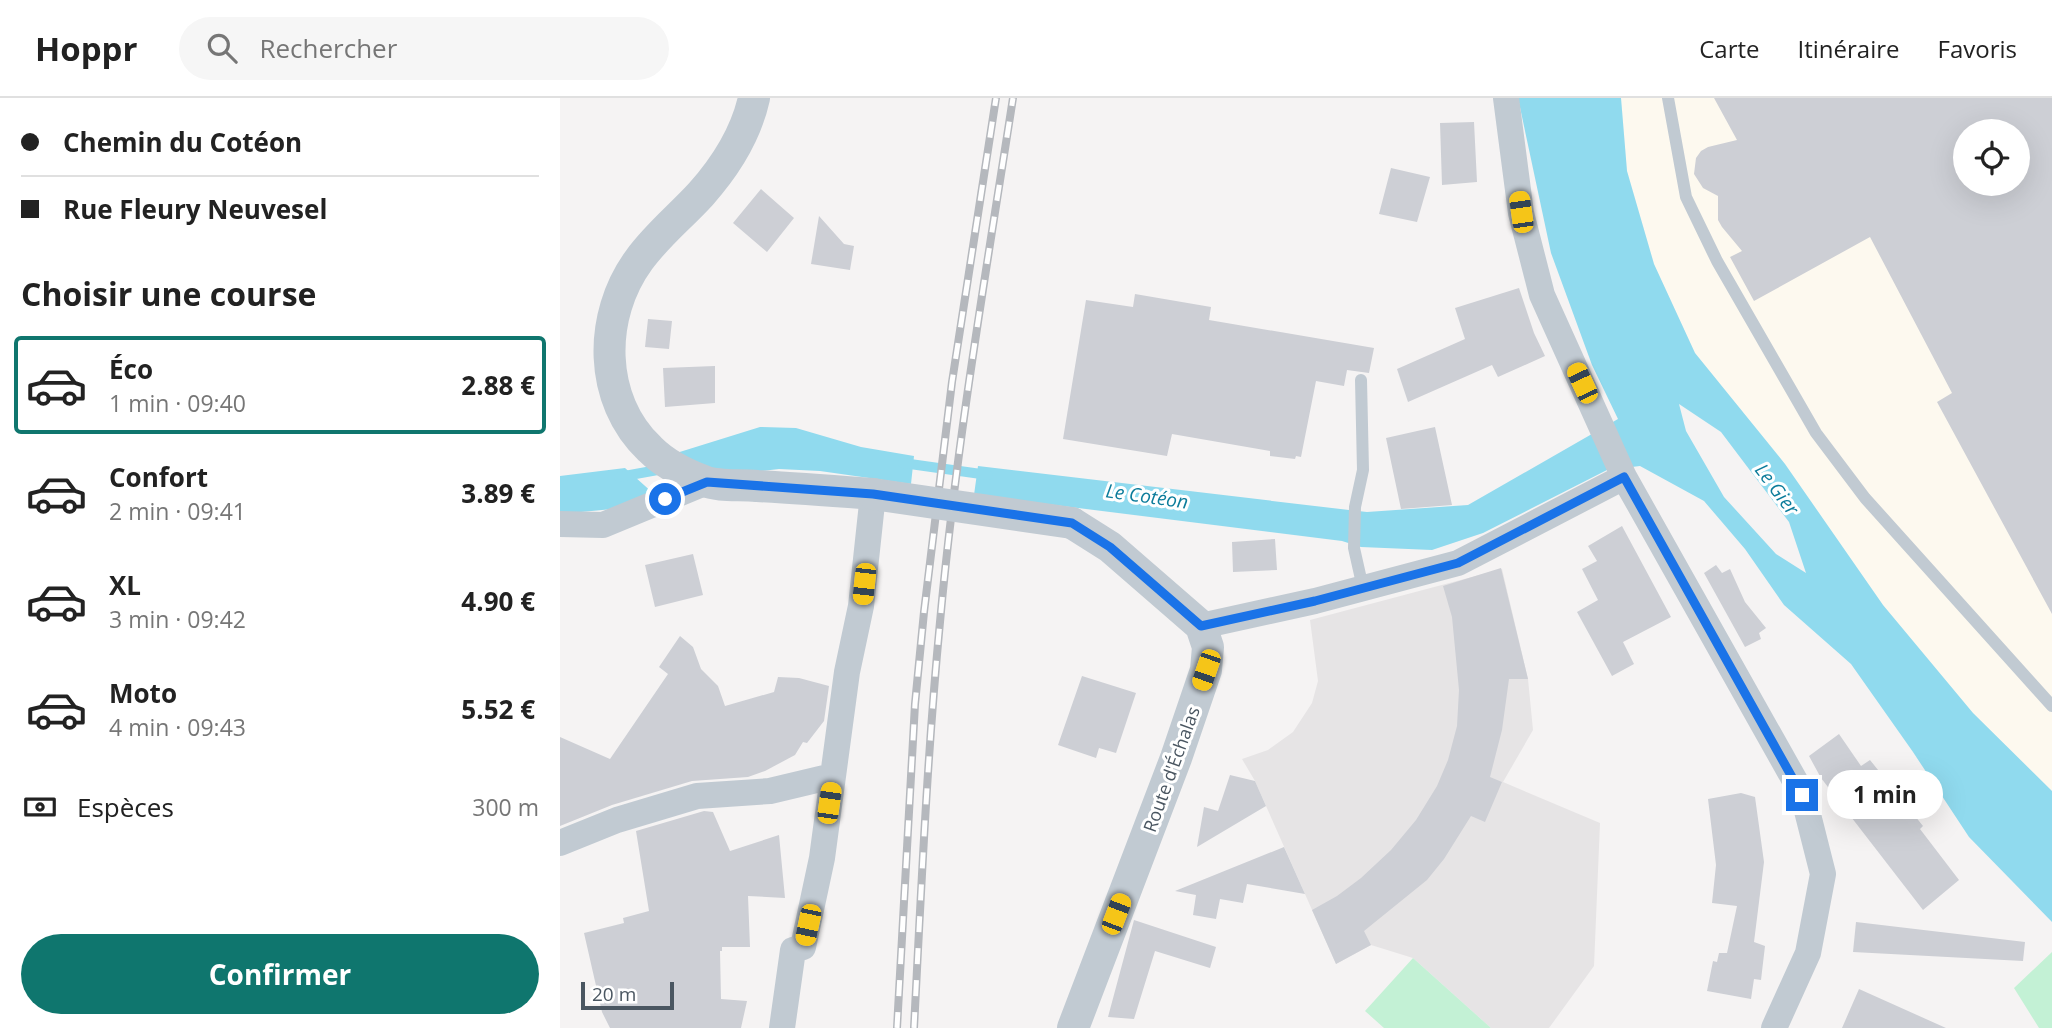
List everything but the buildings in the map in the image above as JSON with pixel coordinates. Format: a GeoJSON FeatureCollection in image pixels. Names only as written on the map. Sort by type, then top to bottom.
{"type":"FeatureCollection","features":[{"type":"Feature","properties":{"kind":"street"},"geometry":{"type":"LineString","coordinates":[[754,98],[747,123],[721,169],[700,195],[651,243],[636,263],[614,315],[610,342],[610,370],[615,397],[638,436],[649,449],[670,465],[707,482],[873,494],[1072,523],[1110,547],[1201,626],[1315,601],[1458,563],[1624,477]]}},
{"type":"Feature","properties":{"kind":"street"},"geometry":{"type":"LineString","coordinates":[[1506,98],[1521,212],[1542,295],[1624,477],[1802,795],[1823,874],[1808,953],[1774,1028]]}},
{"type":"Feature","properties":{"kind":"street"},"geometry":{"type":"LineString","coordinates":[[560,524],[603,524],[707,482]]}},
{"type":"Feature","properties":{"kind":"street"},"geometry":{"type":"LineString","coordinates":[[782,1028],[793,950],[803,947],[822,858],[847,672],[861,606],[873,494]]}},
{"type":"Feature","properties":{"kind":"street","name":"Route d'Échalas"},"geometry":{"type":"LineString","coordinates":[[1073,1028],[1176,758],[1206,670],[1208,648],[1201,626]]}},
{"type":"Feature","properties":{"kind":"street"},"geometry":{"type":"LineString","coordinates":[[560,843],[617,820],[697,796],[770,790],[833,776]]}},
{"type":"Feature","properties":{"kind":"lane"},"geometry":{"type":"LineString","coordinates":[[1668,98],[1686,197],[1717,261],[1816,433],[1865,498],[2052,706]]}},
{"type":"Feature","properties":{"kind":"lane"},"geometry":{"type":"LineString","coordinates":[[1361,380],[1363,470],[1355,507],[1354,548],[1363,589]]}},
{"type":"Feature","properties":{"kind":"shaded area"},"geometry":{"type":"Polygon","coordinates":[[[1621,98],[2052,98],[2052,791],[1973,713],[1883,605],[1785,464],[1695,353],[1654,264],[1627,171],[1621,98]]]}},
{"type":"Feature","properties":{"kind":"shaded area"},"geometry":{"type":"Polygon","coordinates":[[[1502,569],[1528,679],[1533,730],[1503,782],[1600,823],[1594,966],[1549,1028],[1491,1028],[1413,958],[1371,945],[1336,964],[1255,781],[1242,759],[1268,750],[1293,732],[1312,703],[1318,681],[1310,620],[1502,569]]]}},
{"type":"Feature","properties":{"kind":"green space"},"geometry":{"type":"Polygon","coordinates":[[[2052,952],[2052,1028],[2039,1028],[2014,988],[2052,952]]]}},
{"type":"Feature","properties":{"kind":"green space"},"geometry":{"type":"Polygon","coordinates":[[[1413,958],[1491,1028],[1384,1028],[1365,1011],[1413,958]]]}},
{"type":"Feature","properties":{"kind":"water","name":"Le Gier"},"geometry":{"type":"Polygon","coordinates":[[[1518,98],[1621,98],[1627,171],[1654,264],[1695,353],[1785,464],[1883,605],[1973,713],[2052,791],[2052,922],[1969,837],[1851,664],[1784,605],[1745,549],[1704,501],[1640,466],[1607,470],[1483,533],[1432,550],[1361,547],[1342,541],[974,495],[978,466],[1367,512],[1468,505],[1618,419],[1592,365],[1551,253],[1518,98]],[[1679,404],[1686,431],[1724,497],[1776,554],[1806,573],[1789,522],[1721,432],[1679,404]]]}},
{"type":"Feature","properties":{"kind":"water"},"geometry":{"type":"Polygon","coordinates":[[[760,427],[796,428],[861,447],[914,456],[911,484],[820,471],[779,469],[722,476],[670,455],[760,427]]]}},
{"type":"Feature","properties":{"kind":"water"},"geometry":{"type":"Polygon","coordinates":[[[625,468],[654,494],[623,508],[560,514],[560,476],[625,468]]]}},
{"type":"Feature","properties":{"kind":"waterway","name":"Le Cotéon"},"geometry":{"type":"LineString","coordinates":[[903,463],[988,475]]}},
{"type":"Feature","properties":{"kind":"waterway","name":"Le Cotéon"},"geometry":{"type":"LineString","coordinates":[[619,477],[663,469]]}},
{"type":"Feature","properties":{"kind":"railway"},"geometry":{"type":"LineString","coordinates":[[897,1028],[915,704],[924,612],[952,382],[996,98]]}},
{"type":"Feature","properties":{"kind":"railway"},"geometry":{"type":"LineString","coordinates":[[914,1028],[935,673],[954,490],[1013,98]]}},
{"type":"Feature","properties":{"kind":"route"},"geometry":{"type":"LineString","coordinates":[[665,499],[707,482],[873,494],[1072,523],[1110,547],[1201,626],[1315,601],[1458,563],[1624,477],[1802,795]]}}]}
